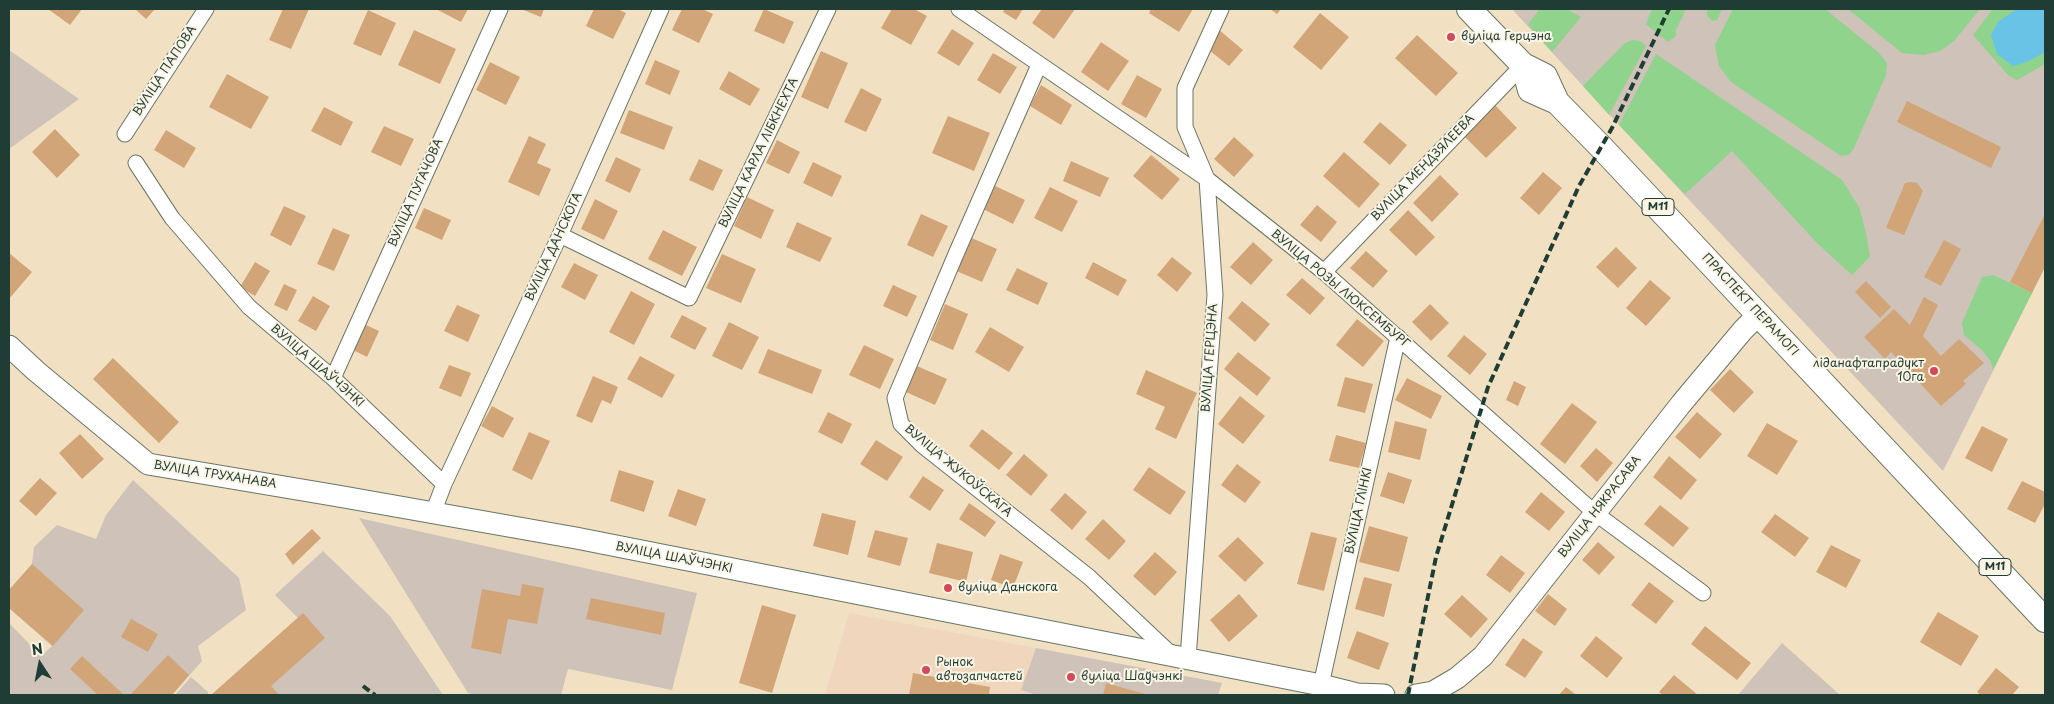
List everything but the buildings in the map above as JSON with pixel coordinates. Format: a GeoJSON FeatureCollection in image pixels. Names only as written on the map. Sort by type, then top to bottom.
{"type":"FeatureCollection","features":[{"type":"Feature","properties":{"kind":"main road","name":"ПРАСПЕКТ ПЕРАМОГІ"},"geometry":{"type":"LineString","coordinates":[[1469,9],[1522,65],[1546,76],[1557,102],[1759,314],[1938,508],[2045,620]]}},
{"type":"Feature","properties":{"kind":"main road","name":"ВУЛІЦА НЯКРАСАВА"},"geometry":{"type":"LineString","coordinates":[[1425,694],[1457,678],[1483,656],[1681,404],[1743,330],[1759,314]]}},
{"type":"Feature","properties":{"kind":"main road","name":"ВУЛІЦА ТРУХАНАВА"},"geometry":{"type":"LineString","coordinates":[[9,346],[36,371],[148,464],[433,513]]}},
{"type":"Feature","properties":{"kind":"main road","name":"ВУЛІЦА ШАЎЧЭНКІ"},"geometry":{"type":"LineString","coordinates":[[433,513],[576,538],[1321,685],[1357,694],[1384,695]]}},
{"type":"Feature","properties":{"kind":"street","name":"ВУЛІЦА ПАПОВА"},"geometry":{"type":"LineString","coordinates":[[125,134],[206,9]]}},
{"type":"Feature","properties":{"kind":"street","name":"ВУЛІЦА ПУГАЧОВА"},"geometry":{"type":"LineString","coordinates":[[333,378],[500,9]]}},
{"type":"Feature","properties":{"kind":"street","name":"ВУЛІЦА ДАНСКОГА"},"geometry":{"type":"LineString","coordinates":[[444,484],[560,235],[661,9]]}},
{"type":"Feature","properties":{"kind":"street","name":"ВУЛІЦА КАРЛА ЛІБКНЕХТА"},"geometry":{"type":"LineString","coordinates":[[560,235],[689,298],[828,9]]}},
{"type":"Feature","properties":{"kind":"street","name":"ВУЛІЦА РОЗЫ ЛЮКСЕМБУРГ"},"geometry":{"type":"LineString","coordinates":[[959,9],[1207,179],[1324,272],[1594,513],[1703,593]]}},
{"type":"Feature","properties":{"kind":"street","name":"ВУЛІЦА ГЕРЦЭНА"},"geometry":{"type":"LineString","coordinates":[[1180,657],[1215,295],[1207,179],[1185,127],[1185,88],[1221,9]]}},
{"type":"Feature","properties":{"kind":"street","name":"ВУЛІЦА ЖУКОЎСКАГА"},"geometry":{"type":"LineString","coordinates":[[1039,65],[956,254],[896,398],[901,424],[922,445],[1089,576],[1180,657]]}},
{"type":"Feature","properties":{"kind":"street","name":"ВУЛІЦА МЕНДЗЯЛЕЕВА"},"geometry":{"type":"LineString","coordinates":[[1324,272],[1522,65]]}},
{"type":"Feature","properties":{"kind":"street","name":"ВУЛІЦА ШАЎЧЭНКІ"},"geometry":{"type":"LineString","coordinates":[[136,163],[172,218],[249,307],[333,378],[444,484]]}},
{"type":"Feature","properties":{"kind":"street","name":"ВУЛІЦА ГЛІНКІ"},"geometry":{"type":"LineString","coordinates":[[1321,685],[1398,337]]}},
{"type":"Feature","properties":{"kind":"street"},"geometry":{"type":"LineString","coordinates":[[433,513],[444,484]]}},
{"type":"Feature","properties":{"kind":"shaded area"},"geometry":{"type":"Polygon","coordinates":[[[1512,9],[2045,9],[2045,267],[1943,471],[1619,125],[1512,9]]]}},
{"type":"Feature","properties":{"kind":"shaded area"},"geometry":{"type":"Polygon","coordinates":[[[9,50],[79,99],[9,149],[9,50]]]}},
{"type":"Feature","properties":{"kind":"shaded area"},"geometry":{"type":"Polygon","coordinates":[[[133,480],[239,578],[246,610],[198,646],[202,661],[172,695],[9,695],[9,623],[41,656],[52,646],[9,608],[9,590],[32,564],[34,547],[57,525],[96,539],[106,515],[133,480]]]}},
{"type":"Feature","properties":{"kind":"shaded area"},"geometry":{"type":"Polygon","coordinates":[[[359,518],[697,593],[672,690],[568,669],[561,695],[477,695],[468,693],[359,518]]]}},
{"type":"Feature","properties":{"kind":"shaded area"},"geometry":{"type":"Polygon","coordinates":[[[323,551],[390,616],[443,695],[212,695],[298,618],[275,595],[323,551]]]}},
{"type":"Feature","properties":{"kind":"shaded area"},"geometry":{"type":"Polygon","coordinates":[[[849,613],[1036,648],[1021,690],[1037,695],[825,695],[849,613]]]}},
{"type":"Feature","properties":{"kind":"shaded area"},"geometry":{"type":"Polygon","coordinates":[[[1782,643],[1840,695],[1738,695],[1782,643]]]}},
{"type":"Feature","properties":{"kind":"shaded area"},"geometry":{"type":"Polygon","coordinates":[[[1036,648],[1222,683],[1218,695],[1037,695],[1021,690],[1036,648]]]}},
{"type":"Feature","properties":{"kind":"shaded area"},"geometry":{"type":"Polygon","coordinates":[[[191,677],[208,692],[208,695],[175,695],[191,677]]]}},
{"type":"Feature","properties":{"kind":"green space"},"geometry":{"type":"Polygon","coordinates":[[[1540,9],[1567,9],[1581,17],[1552,52],[1528,24],[1540,9]]]}},
{"type":"Feature","properties":{"kind":"green space"},"geometry":{"type":"Polygon","coordinates":[[[1652,9],[1686,9],[1676,30],[1676,36],[1668,42],[1646,24],[1652,9]]]}},
{"type":"Feature","properties":{"kind":"green space"},"geometry":{"type":"Polygon","coordinates":[[[1707,9],[1722,9],[1717,20],[1713,21],[1707,16],[1707,9]]]}},
{"type":"Feature","properties":{"kind":"green space"},"geometry":{"type":"Polygon","coordinates":[[[1733,9],[1825,9],[1878,52],[1887,63],[1886,75],[1853,150],[1848,155],[1841,156],[1731,82],[1719,66],[1715,45],[1733,9]]]}},
{"type":"Feature","properties":{"kind":"green space"},"geometry":{"type":"Polygon","coordinates":[[[1848,9],[1980,9],[1954,41],[1940,51],[1924,55],[1902,53],[1848,9]]]}},
{"type":"Feature","properties":{"kind":"green space"},"geometry":{"type":"Polygon","coordinates":[[[1993,9],[2045,9],[2045,64],[2017,80],[2009,76],[1973,35],[1993,9]]]}},
{"type":"Feature","properties":{"kind":"green space"},"geometry":{"type":"Polygon","coordinates":[[[1633,40],[1640,41],[1646,46],[1609,115],[1583,86],[1625,43],[1633,40]]]}},
{"type":"Feature","properties":{"kind":"green space"},"geometry":{"type":"Polygon","coordinates":[[[1656,54],[1842,180],[1859,207],[1870,257],[1852,275],[1818,244],[1732,151],[1685,194],[1619,125],[1656,54]]]}},
{"type":"Feature","properties":{"kind":"green space"},"geometry":{"type":"Polygon","coordinates":[[[1993,275],[2032,293],[1993,370],[1990,360],[1982,350],[1964,335],[1962,323],[1982,277],[1993,275]]]}},
{"type":"Feature","properties":{"kind":"water"},"geometry":{"type":"Polygon","coordinates":[[[2017,9],[2045,9],[2045,52],[2029,61],[2013,66],[1997,54],[1991,35],[1998,22],[2017,9]]]}},
{"type":"Feature","properties":{"kind":"railway"},"geometry":{"type":"LineString","coordinates":[[1408,695],[1436,557],[1488,387],[1579,186],[1612,128],[1669,9]]}},
{"type":"Feature","properties":{"kind":"railway"},"geometry":{"type":"LineString","coordinates":[[363,686],[375,695]]}},
{"type":"Feature","properties":{"kind":"place","name":"вуліца Герцэна"},"geometry":{"type":"Point","coordinates":[1451,37]}},
{"type":"Feature","properties":{"kind":"place","name":"ліданафтапрадукт 10га"},"geometry":{"type":"Point","coordinates":[1934,371]}},
{"type":"Feature","properties":{"kind":"place","name":"вуліца Данскога"},"geometry":{"type":"Point","coordinates":[948,588]}},
{"type":"Feature","properties":{"kind":"place","name":"Рынок автозапчастей"},"geometry":{"type":"Point","coordinates":[926,670]}},
{"type":"Feature","properties":{"kind":"place","name":"вуліца Шаўчэнкі"},"geometry":{"type":"Point","coordinates":[1071,677]}}]}
